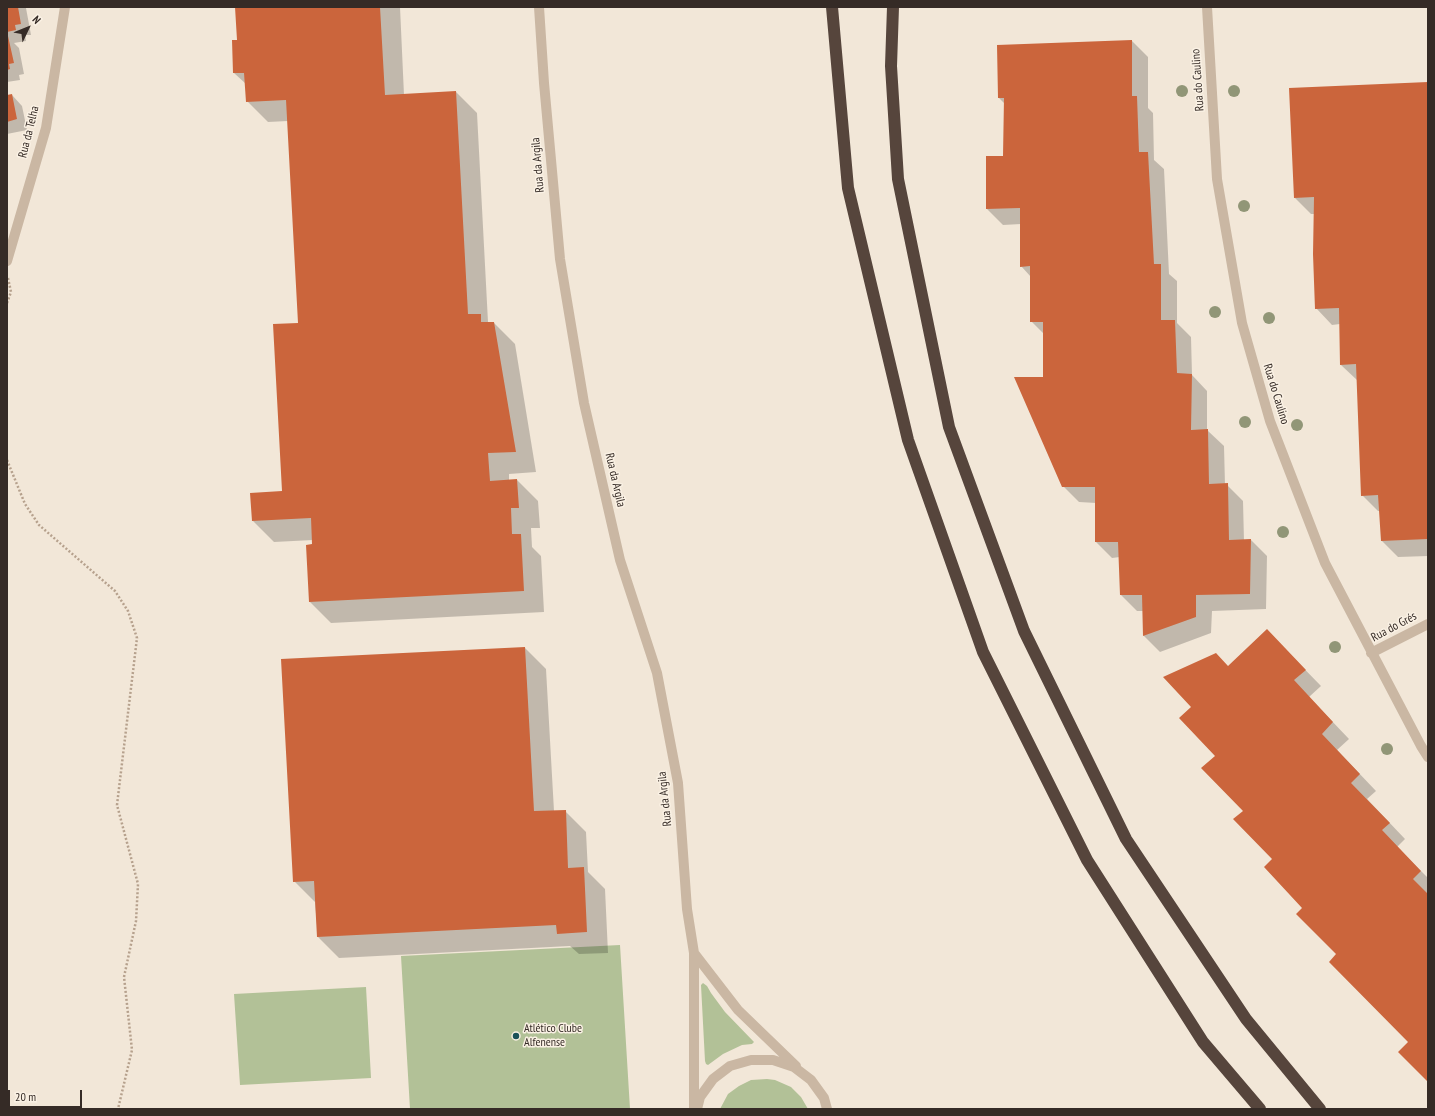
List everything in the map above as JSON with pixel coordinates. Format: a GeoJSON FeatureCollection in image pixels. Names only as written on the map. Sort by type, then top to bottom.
{"type":"FeatureCollection","features":[{"type":"Feature","properties":{"kind":"highway"},"geometry":{"type":"LineString","coordinates":[[832,7],[847,180],[850,195],[908,440],[983,652],[1087,860],[1203,1042],[1260,1109]]}},
{"type":"Feature","properties":{"kind":"highway"},"geometry":{"type":"LineString","coordinates":[[893,7],[891,66],[898,179],[949,427],[1024,631],[1126,839],[1246,1019],[1320,1109]]}},
{"type":"Feature","properties":{"kind":"street","name":"Rua da Telha"},"geometry":{"type":"LineString","coordinates":[[7,262],[46,128],[65,7]]}},
{"type":"Feature","properties":{"kind":"street","name":"Rua da Argila"},"geometry":{"type":"LineString","coordinates":[[539,7],[544,83],[560,259],[584,402],[619,553],[657,672],[678,783],[687,908],[694,953],[696,1109]]}},
{"type":"Feature","properties":{"kind":"street","name":"Rua do Caulino"},"geometry":{"type":"LineString","coordinates":[[1207,7],[1217,179],[1242,323],[1270,421],[1322,556],[1420,746],[1428,757]]}},
{"type":"Feature","properties":{"kind":"street","name":"Rua do Grés"},"geometry":{"type":"LineString","coordinates":[[1372,654],[1428,624]]}},
{"type":"Feature","properties":{"kind":"street","name":"Rua da Argila"},"geometry":{"type":"LineString","coordinates":[[694,953],[738,1010],[811,1080],[824,1098],[827,1109]]}},
{"type":"Feature","properties":{"kind":"street","name":"Rua da Argila"},"geometry":{"type":"LineString","coordinates":[[696,1109],[700,1097],[713,1079],[730,1066],[751,1060],[773,1060],[794,1067],[811,1080]]}},
{"type":"Feature","properties":{"kind":"path"},"geometry":{"type":"LineString","coordinates":[[7,274],[11,292],[7,303]]}},
{"type":"Feature","properties":{"kind":"path"},"geometry":{"type":"LineString","coordinates":[[7,460],[25,504],[39,526],[115,591],[128,611],[137,638],[125,724],[117,805],[138,884],[136,921],[124,977],[132,1050],[118,1109]]}},
{"type":"Feature","properties":{"kind":"green space","name":"Atlético Clube Alfenense"},"geometry":{"type":"Polygon","coordinates":[[[620,945],[630,1109],[410,1109],[401,956],[620,945]]]}},
{"type":"Feature","properties":{"kind":"green space"},"geometry":{"type":"Polygon","coordinates":[[[703,983],[707,986],[725,1012],[754,1042],[752,1044],[742,1045],[723,1054],[708,1065],[705,1061],[701,985],[703,983]]]}},
{"type":"Feature","properties":{"kind":"green space"},"geometry":{"type":"Polygon","coordinates":[[[366,987],[371,1078],[240,1085],[234,994],[366,987]]]}},
{"type":"Feature","properties":{"kind":"green space"},"geometry":{"type":"Polygon","coordinates":[[[751,1080],[775,1080],[791,1087],[801,1097],[808,1109],[720,1109],[728,1094],[739,1086],[751,1080]]]}},
{"type":"Feature","properties":{"kind":"building"},"geometry":{"type":"Polygon","coordinates":[[[7,7],[18,7],[21,24],[15,25],[16,30],[7,32],[7,7]]]}},
{"type":"Feature","properties":{"kind":"building"},"geometry":{"type":"Polygon","coordinates":[[[235,7],[380,7],[385,95],[456,91],[468,314],[481,314],[481,322],[494,322],[516,452],[488,453],[490,481],[517,479],[519,508],[511,508],[512,534],[521,534],[524,591],[309,602],[306,545],[312,544],[311,518],[252,521],[250,493],[282,491],[273,324],[298,323],[286,100],[246,102],[244,73],[233,73],[232,40],[237,40],[235,7]]]}},
{"type":"Feature","properties":{"kind":"building"},"geometry":{"type":"Polygon","coordinates":[[[8,36],[14,63],[9,64],[10,69],[7,70],[7,37],[8,36]]]}},
{"type":"Feature","properties":{"kind":"building"},"geometry":{"type":"Polygon","coordinates":[[[1132,40],[1132,96],[1137,96],[1139,152],[1148,152],[1154,264],[1161,264],[1161,320],[1175,320],[1177,373],[1192,374],[1191,430],[1208,429],[1209,484],[1228,483],[1229,540],[1251,539],[1250,594],[1196,595],[1196,617],[1143,636],[1142,595],[1120,595],[1118,542],[1095,542],[1095,487],[1062,487],[1014,377],[1043,377],[1043,322],[1030,322],[1030,266],[1020,267],[1020,208],[986,209],[986,156],[1003,156],[1004,98],[998,98],[997,45],[1132,40]]]}},
{"type":"Feature","properties":{"kind":"building"},"geometry":{"type":"Polygon","coordinates":[[[1428,82],[1428,539],[1381,541],[1378,495],[1361,496],[1356,364],[1340,365],[1339,308],[1315,309],[1313,254],[1314,197],[1294,198],[1289,88],[1428,82]]]}},
{"type":"Feature","properties":{"kind":"building"},"geometry":{"type":"Polygon","coordinates":[[[12,94],[17,119],[7,122],[7,95],[12,94]]]}},
{"type":"Feature","properties":{"kind":"building"},"geometry":{"type":"Polygon","coordinates":[[[1267,629],[1306,670],[1294,680],[1333,722],[1322,734],[1360,774],[1351,783],[1390,823],[1382,830],[1421,871],[1413,879],[1428,894],[1428,1082],[1398,1052],[1408,1042],[1329,962],[1336,954],[1296,914],[1302,908],[1264,867],[1272,859],[1233,819],[1243,811],[1201,768],[1215,756],[1179,718],[1191,707],[1163,677],[1216,653],[1228,666],[1267,629]]]}},
{"type":"Feature","properties":{"kind":"building"},"geometry":{"type":"Polygon","coordinates":[[[525,647],[534,811],[566,810],[568,868],[584,867],[587,932],[557,934],[556,925],[317,937],[314,881],[293,882],[281,659],[525,647]]]}},
{"type":"Feature","properties":{"kind":"place","name":"Atlético Clube Alfenense"},"geometry":{"type":"Point","coordinates":[516,1036]}}]}
